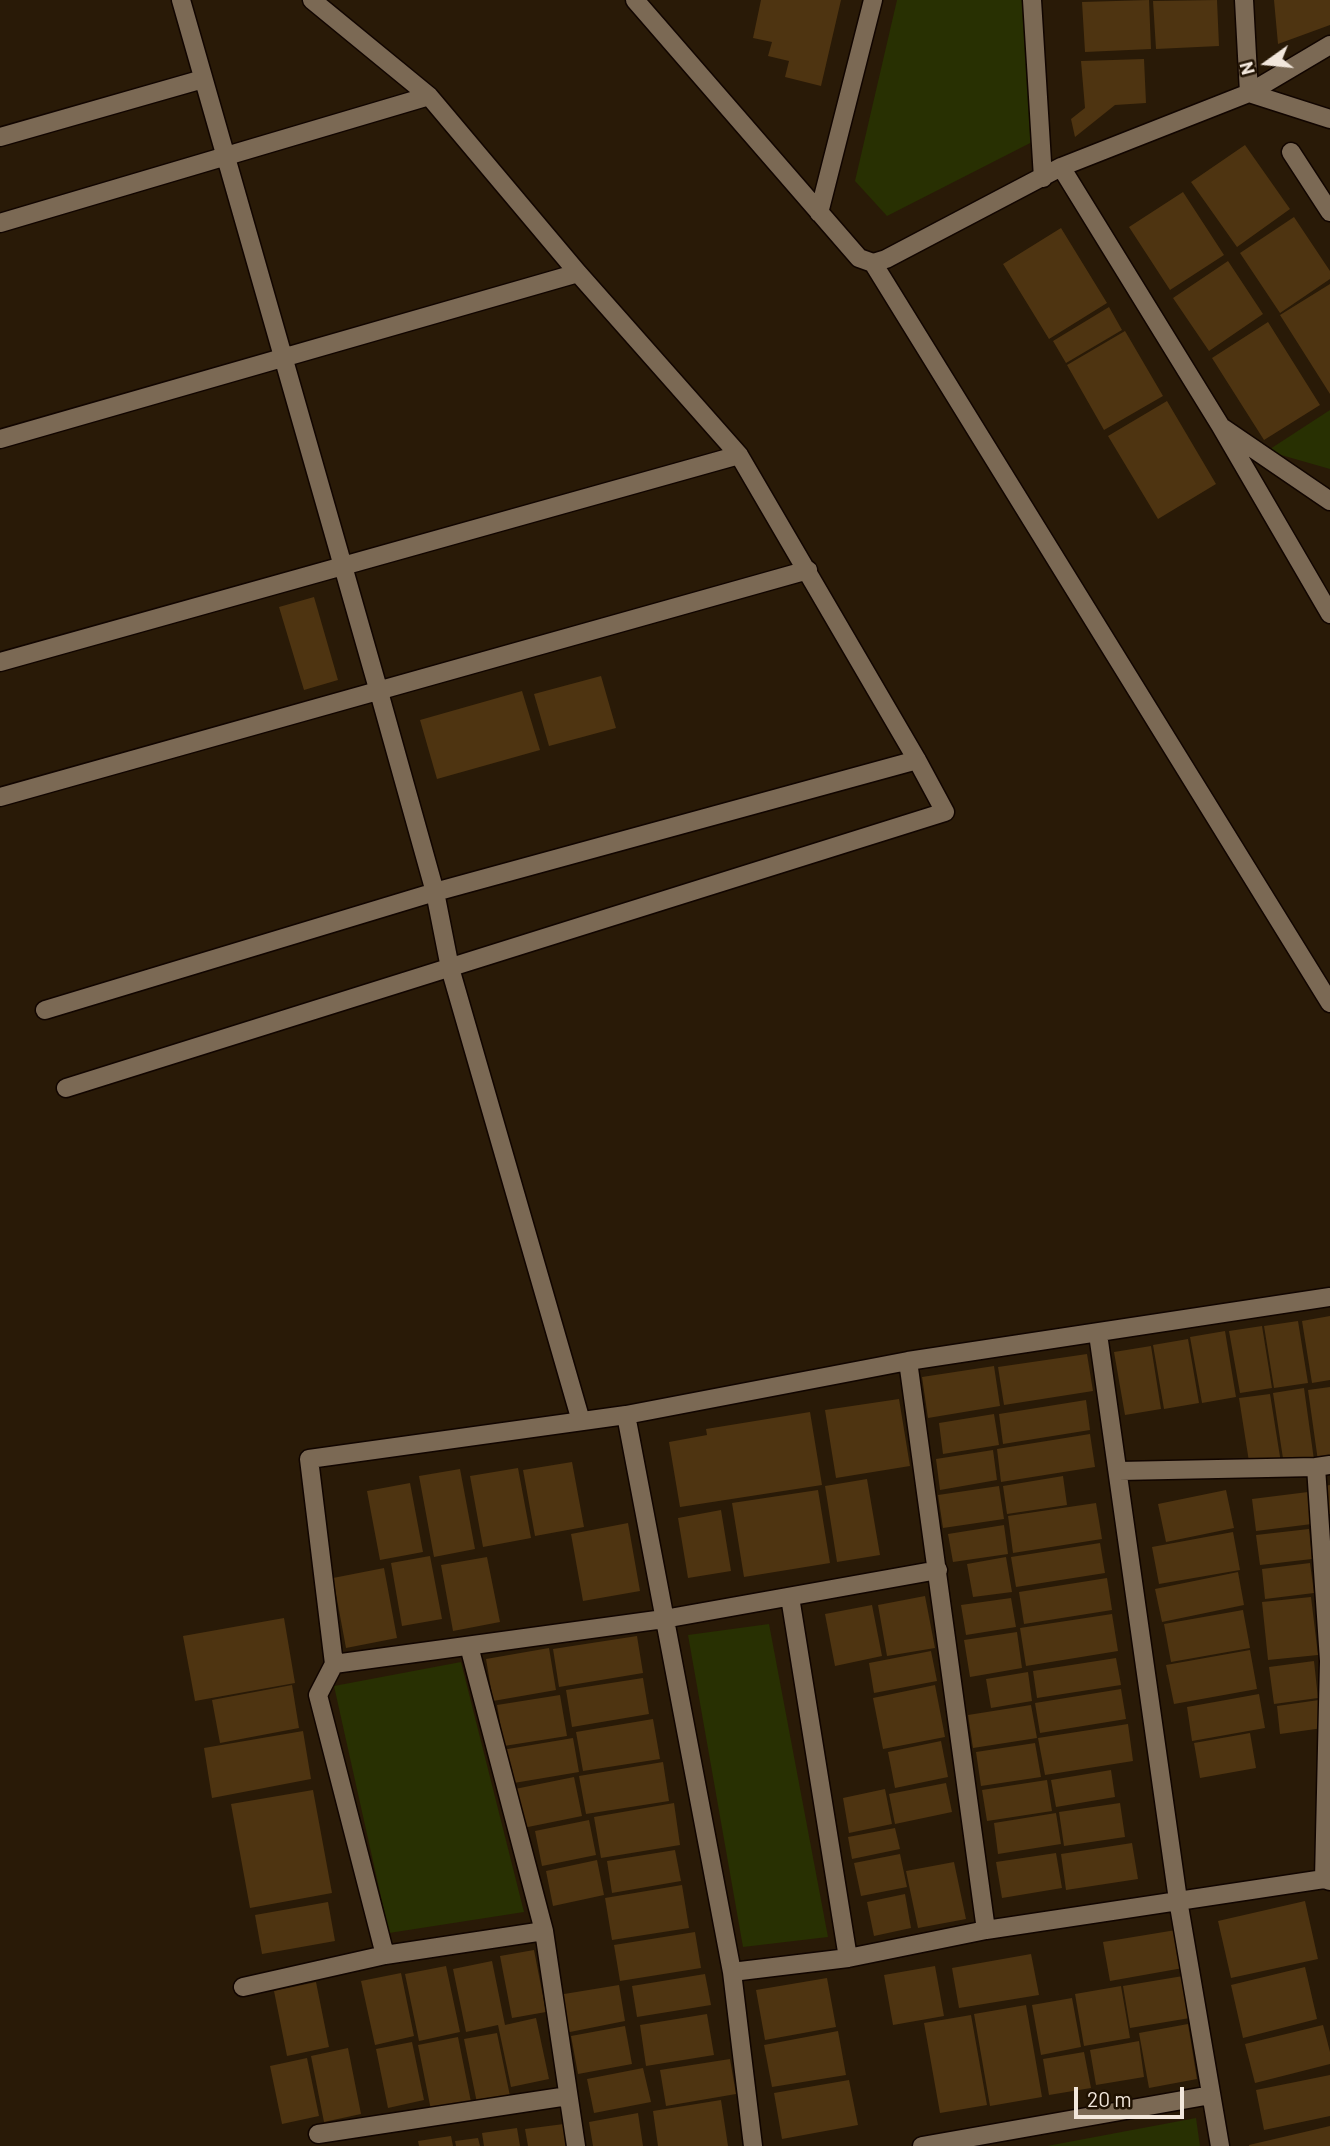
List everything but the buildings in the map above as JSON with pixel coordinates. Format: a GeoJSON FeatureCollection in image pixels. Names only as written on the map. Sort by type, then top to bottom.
{"type":"FeatureCollection","features":[{"type":"Feature","properties":{"kind":"street"},"geometry":{"type":"LineString","coordinates":[[181,0],[344,566],[435,892],[450,968],[581,1421]]}},
{"type":"Feature","properties":{"kind":"street"},"geometry":{"type":"LineString","coordinates":[[66,1088],[945,811],[808,570],[739,455],[578,273],[429,96],[312,0]]}},
{"type":"Feature","properties":{"kind":"street"},"geometry":{"type":"LineString","coordinates":[[635,0],[859,258],[873,263],[886,259],[1061,167],[1249,93],[1330,45]]}},
{"type":"Feature","properties":{"kind":"street"},"geometry":{"type":"LineString","coordinates":[[819,213],[873,0]]}},
{"type":"Feature","properties":{"kind":"street"},"geometry":{"type":"LineString","coordinates":[[1032,0],[1043,178]]}},
{"type":"Feature","properties":{"kind":"street"},"geometry":{"type":"LineString","coordinates":[[1244,0],[1249,93]]}},
{"type":"Feature","properties":{"kind":"street"},"geometry":{"type":"LineString","coordinates":[[0,137],[203,79]]}},
{"type":"Feature","properties":{"kind":"street"},"geometry":{"type":"LineString","coordinates":[[1249,93],[1330,119]]}},
{"type":"Feature","properties":{"kind":"street"},"geometry":{"type":"LineString","coordinates":[[0,223],[429,96]]}},
{"type":"Feature","properties":{"kind":"street"},"geometry":{"type":"LineString","coordinates":[[1291,152],[1330,212]]}},
{"type":"Feature","properties":{"kind":"street"},"geometry":{"type":"LineString","coordinates":[[1061,167],[1220,425],[1330,614]]}},
{"type":"Feature","properties":{"kind":"street"},"geometry":{"type":"LineString","coordinates":[[873,263],[1330,1003]]}},
{"type":"Feature","properties":{"kind":"street"},"geometry":{"type":"LineString","coordinates":[[0,439],[578,273]]}},
{"type":"Feature","properties":{"kind":"street"},"geometry":{"type":"LineString","coordinates":[[1220,425],[1330,501]]}},
{"type":"Feature","properties":{"kind":"street"},"geometry":{"type":"LineString","coordinates":[[0,662],[739,455]]}},
{"type":"Feature","properties":{"kind":"street"},"geometry":{"type":"LineString","coordinates":[[0,797],[808,570]]}},
{"type":"Feature","properties":{"kind":"street"},"geometry":{"type":"LineString","coordinates":[[45,1010],[435,892],[917,760]]}},
{"type":"Feature","properties":{"kind":"street"},"geometry":{"type":"LineString","coordinates":[[385,1955],[318,1695],[334,1664],[309,1458],[626,1415],[908,1362],[1330,1297]]}},
{"type":"Feature","properties":{"kind":"street"},"geometry":{"type":"LineString","coordinates":[[1098,1334],[1178,1900],[1220,2146]]}},
{"type":"Feature","properties":{"kind":"street"},"geometry":{"type":"LineString","coordinates":[[908,1362],[986,1930]]}},
{"type":"Feature","properties":{"kind":"street"},"geometry":{"type":"LineString","coordinates":[[626,1415],[732,1972],[753,2146]]}},
{"type":"Feature","properties":{"kind":"street"},"geometry":{"type":"LineString","coordinates":[[732,1972],[848,1958],[986,1930],[1327,1880],[1329,1661],[1323,1466],[1119,1471]]}},
{"type":"Feature","properties":{"kind":"street"},"geometry":{"type":"LineString","coordinates":[[334,1664],[664,1619],[937,1570]]}},
{"type":"Feature","properties":{"kind":"street"},"geometry":{"type":"LineString","coordinates":[[790,1597],[848,1958]]}},
{"type":"Feature","properties":{"kind":"street"},"geometry":{"type":"LineString","coordinates":[[469,1646],[544,1931],[576,2146]]}},
{"type":"Feature","properties":{"kind":"street"},"geometry":{"type":"LineString","coordinates":[[243,1986],[385,1955],[544,1931]]}},
{"type":"Feature","properties":{"kind":"street"},"geometry":{"type":"LineString","coordinates":[[922,2146],[987,2140],[1211,2095]]}},
{"type":"Feature","properties":{"kind":"street"},"geometry":{"type":"LineString","coordinates":[[318,2134],[568,2096]]}},
{"type":"Feature","properties":{"kind":"green space"},"geometry":{"type":"Polygon","coordinates":[[[897,0],[1029,0],[1042,137],[887,216],[855,181],[897,0]]]}},
{"type":"Feature","properties":{"kind":"green space"},"geometry":{"type":"Polygon","coordinates":[[[1330,410],[1330,469],[1267,451],[1330,410]]]}},
{"type":"Feature","properties":{"kind":"green space"},"geometry":{"type":"Polygon","coordinates":[[[769,1624],[828,1937],[743,1947],[688,1635],[769,1624]]]}},
{"type":"Feature","properties":{"kind":"green space"},"geometry":{"type":"Polygon","coordinates":[[[461,1662],[524,1912],[389,1933],[334,1686],[461,1662]]]}},
{"type":"Feature","properties":{"kind":"green space"},"geometry":{"type":"Polygon","coordinates":[[[1196,2118],[1200,2146],[1047,2146],[1196,2118]]]}}]}
